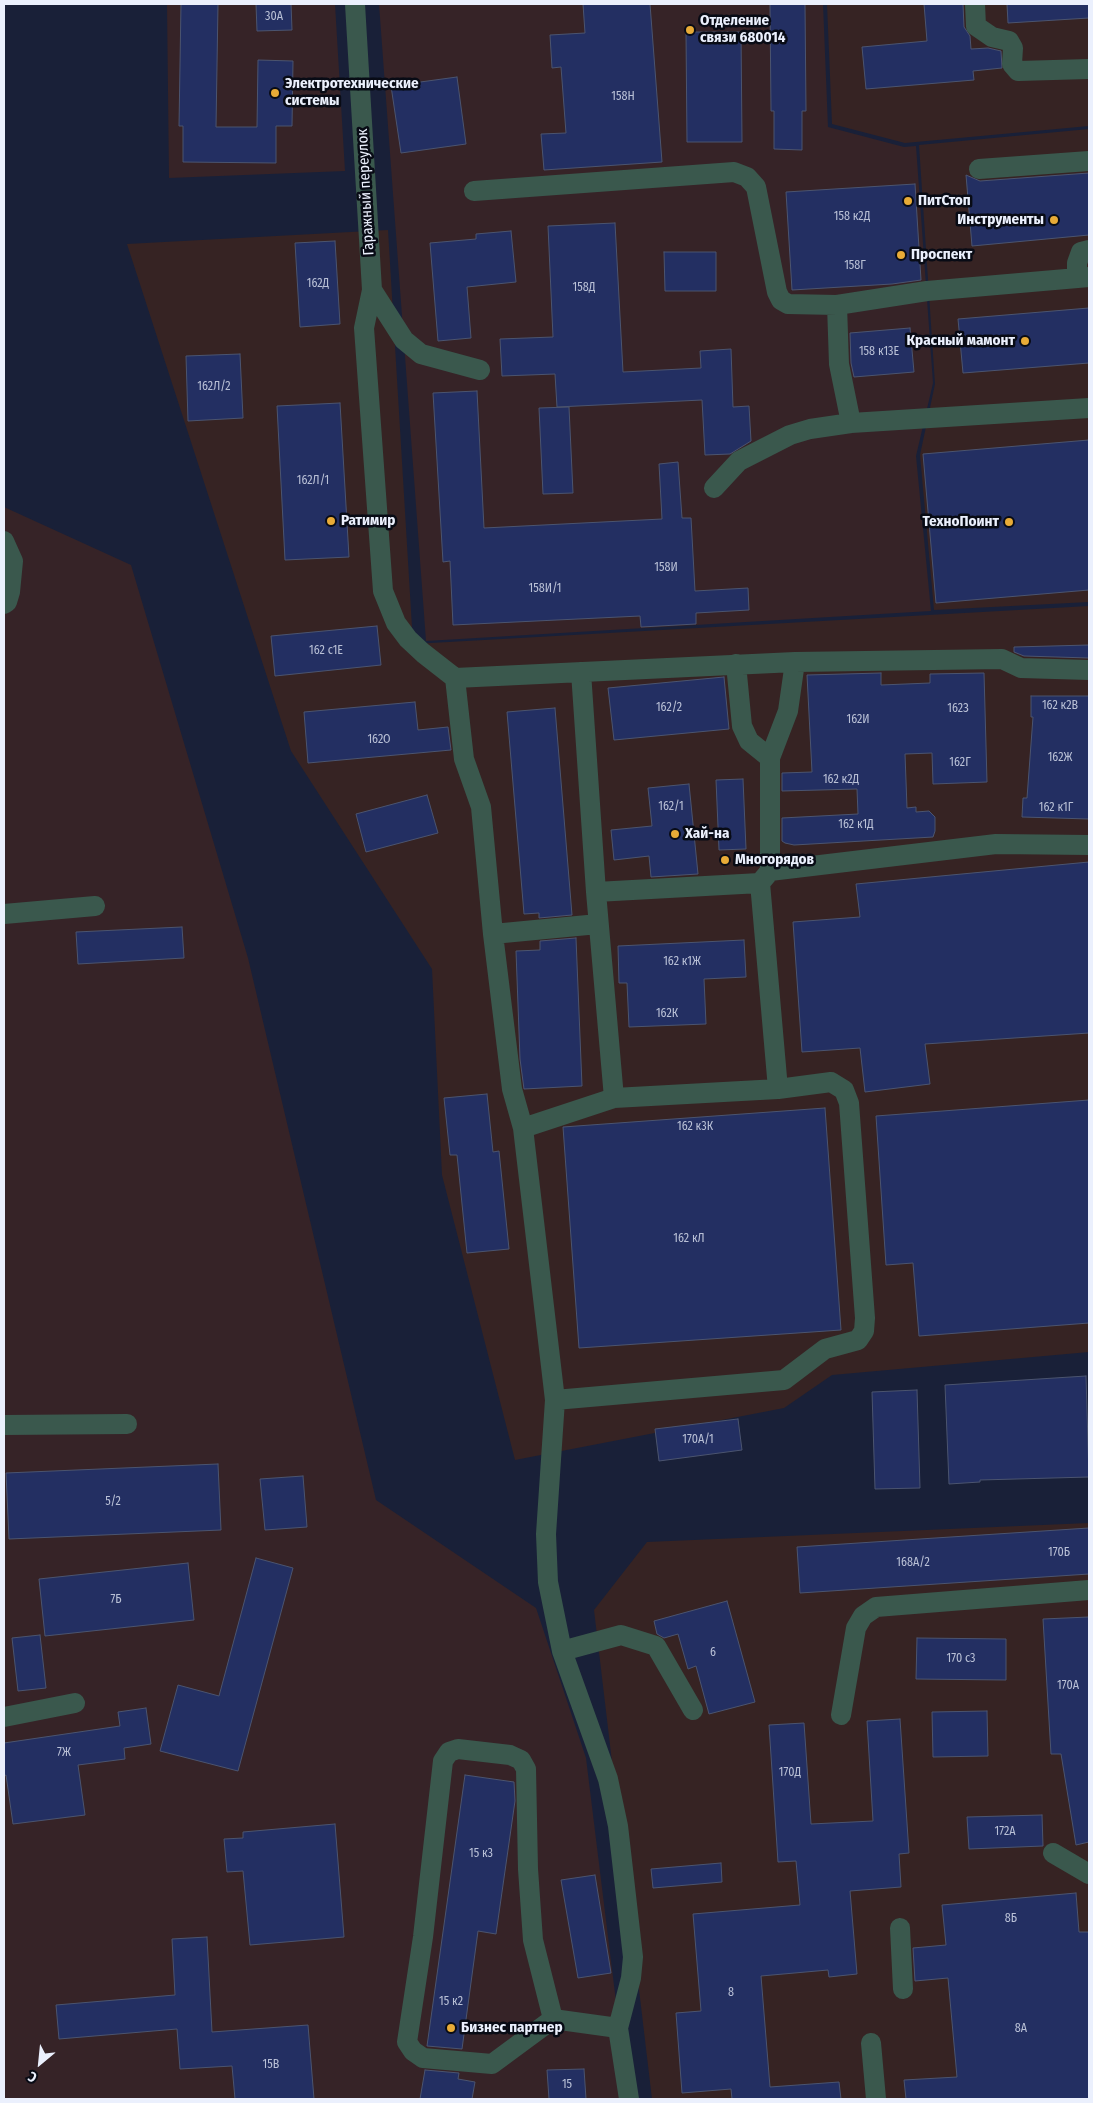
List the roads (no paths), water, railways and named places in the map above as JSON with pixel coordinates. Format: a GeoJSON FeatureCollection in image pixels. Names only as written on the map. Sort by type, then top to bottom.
{"type":"FeatureCollection","features":[{"type":"Feature","properties":{"kind":"street","name":"Гаражный переулок"},"geometry":{"type":"LineString","coordinates":[[355,4],[372,290]]}},
{"type":"Feature","properties":{"kind":"street"},"geometry":{"type":"LineString","coordinates":[[975,4],[976,26],[992,37],[1009,42],[1012,48],[1012,64],[1018,71],[1089,69]]}},
{"type":"Feature","properties":{"kind":"street"},"geometry":{"type":"LineString","coordinates":[[979,169],[1089,161]]}},
{"type":"Feature","properties":{"kind":"street"},"geometry":{"type":"LineString","coordinates":[[474,191],[734,172],[747,177],[756,187],[777,292],[781,300],[788,304],[837,305],[927,291],[1083,277],[1077,263],[1081,252],[1089,250]]}},
{"type":"Feature","properties":{"kind":"street"},"geometry":{"type":"LineString","coordinates":[[372,290],[404,340],[421,354],[480,370]]}},
{"type":"Feature","properties":{"kind":"street"},"geometry":{"type":"LineString","coordinates":[[372,290],[364,328],[383,591],[396,623],[408,640],[455,678],[736,664],[1002,659],[1022,668],[1089,670]]}},
{"type":"Feature","properties":{"kind":"street"},"geometry":{"type":"LineString","coordinates":[[837,305],[839,364],[851,423]]}},
{"type":"Feature","properties":{"kind":"street"},"geometry":{"type":"LineString","coordinates":[[714,488],[739,461],[790,435],[810,429],[851,423],[1089,408]]}},
{"type":"Feature","properties":{"kind":"street"},"geometry":{"type":"LineString","coordinates":[[4,541],[13,561],[8,602],[4,604]]}},
{"type":"Feature","properties":{"kind":"street"},"geometry":{"type":"LineString","coordinates":[[778,1089],[765,877],[770,758],[788,711],[795,662]]}},
{"type":"Feature","properties":{"kind":"street"},"geometry":{"type":"LineString","coordinates":[[736,664],[742,726],[749,741],[770,758]]}},
{"type":"Feature","properties":{"kind":"street"},"geometry":{"type":"LineString","coordinates":[[581,672],[598,924],[614,1098]]}},
{"type":"Feature","properties":{"kind":"street"},"geometry":{"type":"LineString","coordinates":[[455,678],[464,758],[481,807],[493,934],[512,1089],[523,1128],[555,1400],[547,1544],[548,1582],[562,1650],[608,1778],[618,1826],[633,1957],[631,1978],[618,2028],[630,2099]]}},
{"type":"Feature","properties":{"kind":"street"},"geometry":{"type":"LineString","coordinates":[[596,892],[765,877],[996,844],[1089,845]]}},
{"type":"Feature","properties":{"kind":"street"},"geometry":{"type":"LineString","coordinates":[[4,914],[95,906]]}},
{"type":"Feature","properties":{"kind":"street"},"geometry":{"type":"LineString","coordinates":[[493,934],[598,924]]}},
{"type":"Feature","properties":{"kind":"street"},"geometry":{"type":"LineString","coordinates":[[523,1128],[614,1098],[778,1089],[831,1082],[844,1090],[849,1103],[865,1318],[864,1331],[858,1340],[825,1349],[784,1380],[555,1400]]}},
{"type":"Feature","properties":{"kind":"street"},"geometry":{"type":"LineString","coordinates":[[4,1425],[127,1424]]}},
{"type":"Feature","properties":{"kind":"street"},"geometry":{"type":"LineString","coordinates":[[841,1715],[856,1628],[863,1616],[876,1608],[1089,1590]]}},
{"type":"Feature","properties":{"kind":"street"},"geometry":{"type":"LineString","coordinates":[[562,1650],[621,1635],[656,1646],[693,1710]]}},
{"type":"Feature","properties":{"kind":"street"},"geometry":{"type":"LineString","coordinates":[[4,1717],[75,1703]]}},
{"type":"Feature","properties":{"kind":"street"},"geometry":{"type":"LineString","coordinates":[[552,2019],[533,1940],[528,1869],[526,1769],[521,1760],[510,1755],[458,1749],[449,1752],[443,1761],[423,1937],[407,2042],[413,2051],[423,2058],[492,2064],[552,2019],[618,2028]]}},
{"type":"Feature","properties":{"kind":"street"},"geometry":{"type":"LineString","coordinates":[[1053,1853],[1089,1874]]}},
{"type":"Feature","properties":{"kind":"street"},"geometry":{"type":"LineString","coordinates":[[900,1928],[903,1989]]}},
{"type":"Feature","properties":{"kind":"street"},"geometry":{"type":"LineString","coordinates":[[871,2044],[876,2099]]}},
{"type":"Feature","properties":{"kind":"place","name":"Отделение связи 680014"},"geometry":{"type":"Point","coordinates":[690,30]}},
{"type":"Feature","properties":{"kind":"place","name":"Электротехнические системы"},"geometry":{"type":"Point","coordinates":[275,93]}},
{"type":"Feature","properties":{"kind":"place","name":"ПитСтоп"},"geometry":{"type":"Point","coordinates":[908,201]}},
{"type":"Feature","properties":{"kind":"place","name":"Инструменты"},"geometry":{"type":"Point","coordinates":[1054,220]}},
{"type":"Feature","properties":{"kind":"place","name":"Проспект"},"geometry":{"type":"Point","coordinates":[901,255]}},
{"type":"Feature","properties":{"kind":"place","name":"Красный мамонт"},"geometry":{"type":"Point","coordinates":[1025,341]}},
{"type":"Feature","properties":{"kind":"place","name":"Ратимир"},"geometry":{"type":"Point","coordinates":[331,521]}},
{"type":"Feature","properties":{"kind":"place","name":"ТехноПоинт"},"geometry":{"type":"Point","coordinates":[1009,522]}},
{"type":"Feature","properties":{"kind":"place","name":"Хай-на"},"geometry":{"type":"Point","coordinates":[675,834]}},
{"type":"Feature","properties":{"kind":"place","name":"Многорядов"},"geometry":{"type":"Point","coordinates":[725,860]}},
{"type":"Feature","properties":{"kind":"place","name":"Бизнес партнер"},"geometry":{"type":"Point","coordinates":[451,2028]}}]}
